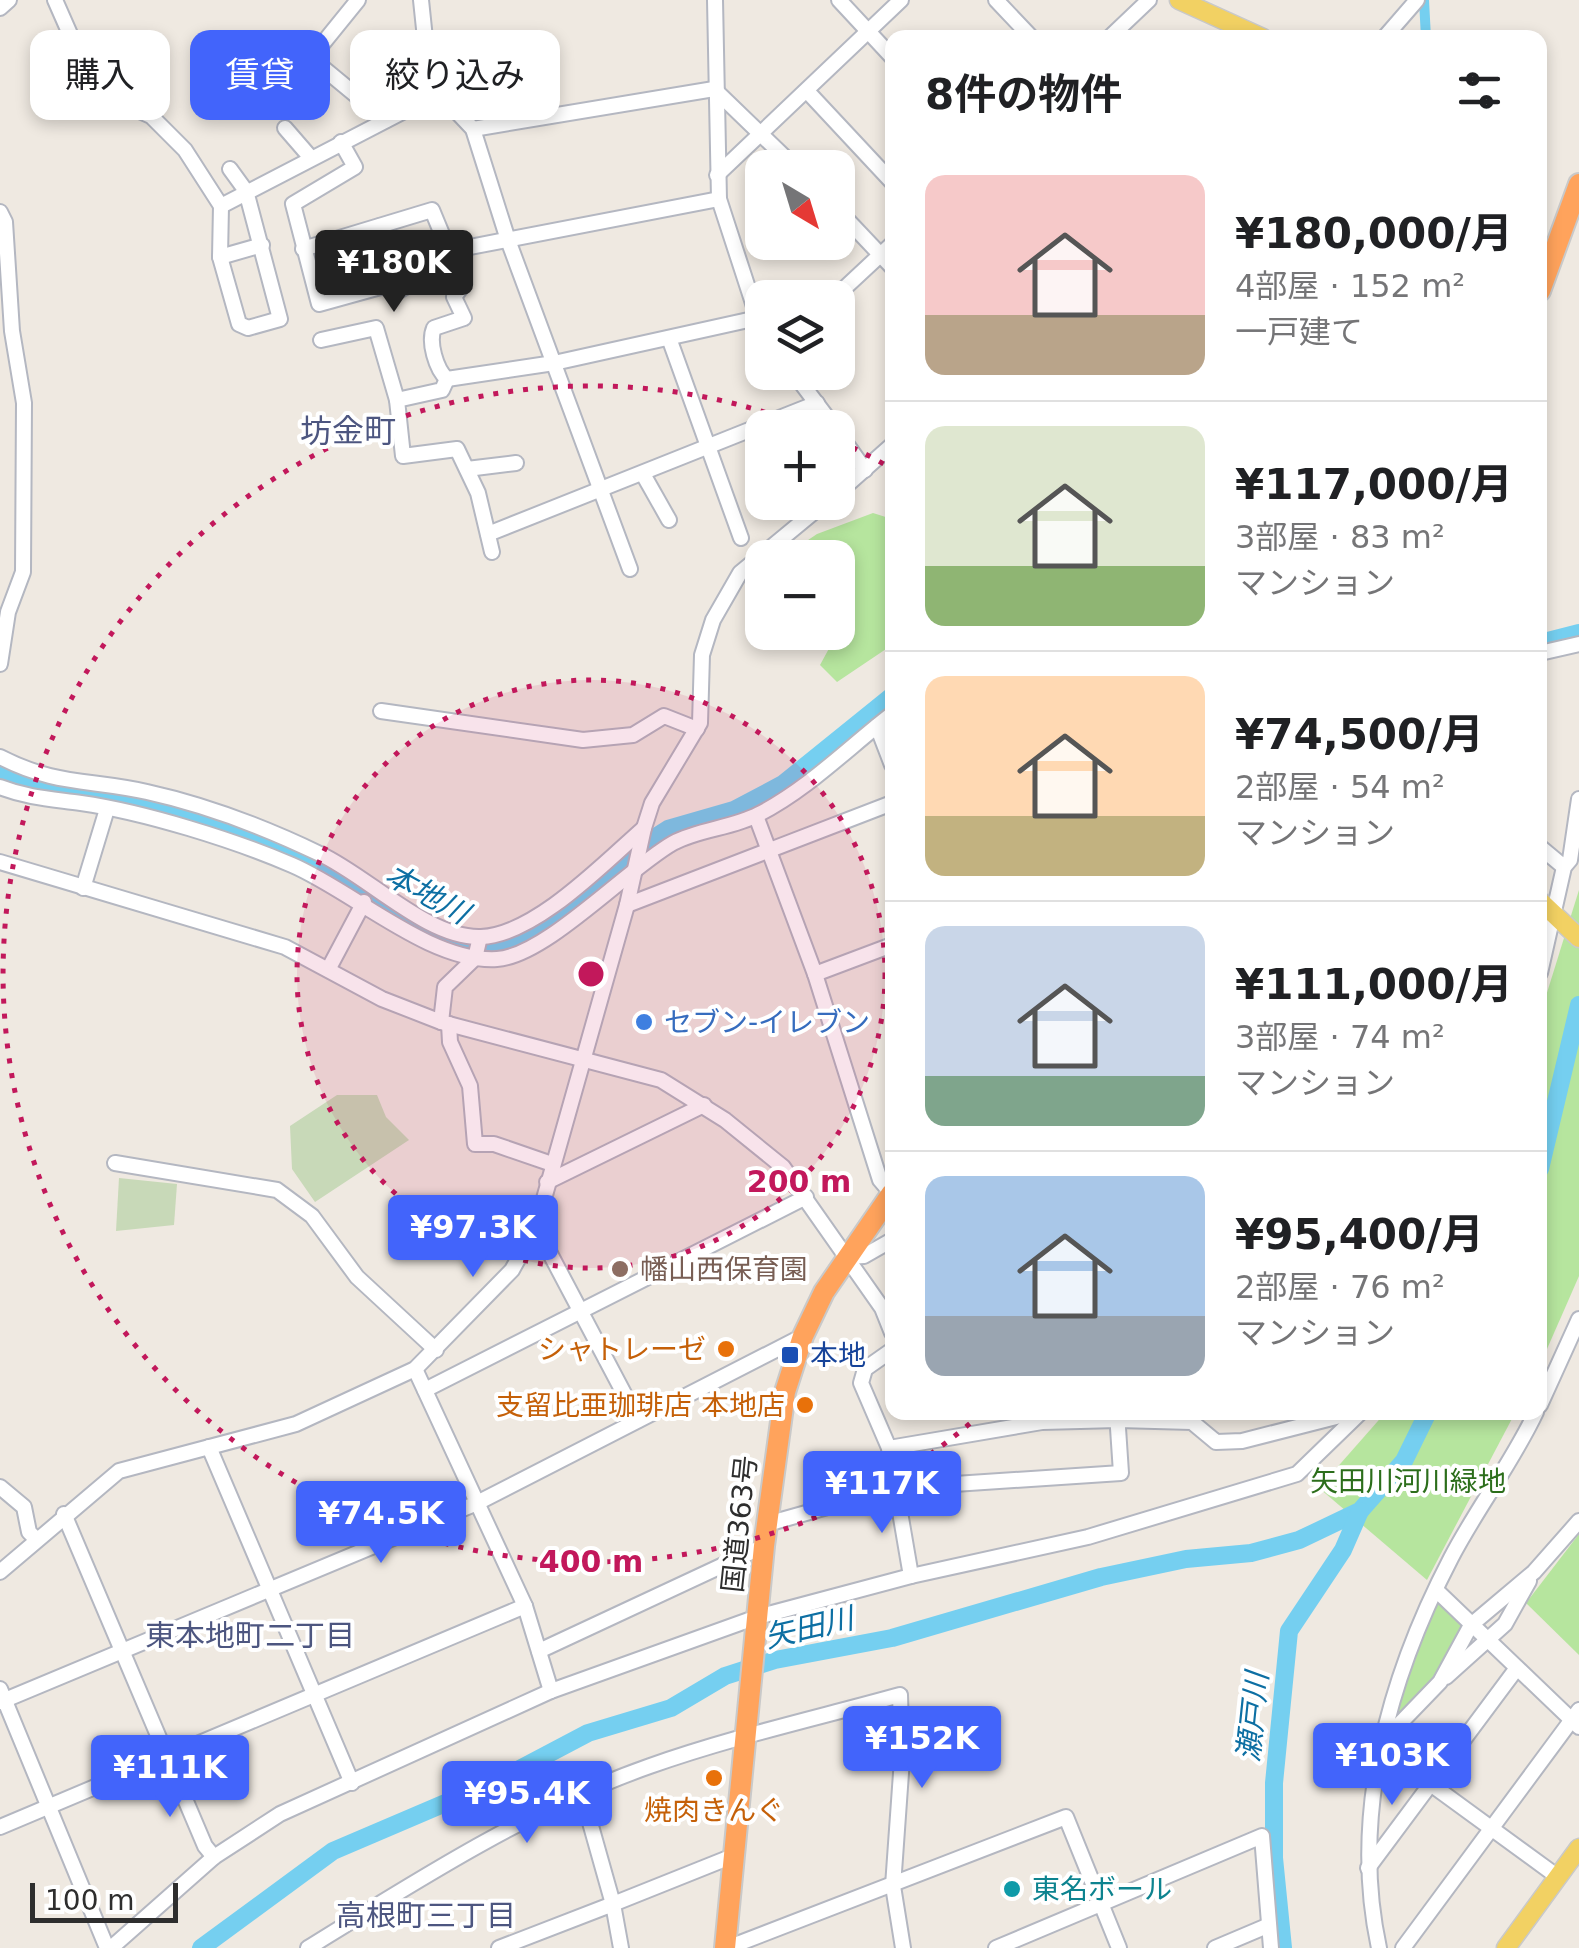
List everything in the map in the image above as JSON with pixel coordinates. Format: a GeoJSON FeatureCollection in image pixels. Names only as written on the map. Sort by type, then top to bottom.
{"type":"FeatureCollection","features":[{"type":"Feature","properties":{"kind":"highway"},"geometry":{"type":"LineString","coordinates":[[1547,272],[1579,184]]}},
{"type":"Feature","properties":{"kind":"highway","name":"国道363号"},"geometry":{"type":"LineString","coordinates":[[726,1948],[777,1434],[803,1336],[848,1257],[885,1204]]}},
{"type":"Feature","properties":{"kind":"main road"},"geometry":{"type":"LineString","coordinates":[[1189,2],[1246,30]]}},
{"type":"Feature","properties":{"kind":"main road"},"geometry":{"type":"LineString","coordinates":[[1551,911],[1579,938]]}},
{"type":"Feature","properties":{"kind":"main road"},"geometry":{"type":"LineString","coordinates":[[1506,1948],[1579,1848]]}},
{"type":"Feature","properties":{"kind":"main road"},"geometry":{"type":"LineString","coordinates":[[1518,1948],[1579,1865]]}},
{"type":"Feature","properties":{"kind":"street"},"geometry":{"type":"LineString","coordinates":[[0,8],[8,0]]}},
{"type":"Feature","properties":{"kind":"street"},"geometry":{"type":"LineString","coordinates":[[55,0],[92,84],[111,98],[151,116],[185,150],[221,206],[220,256],[239,324],[248,328],[280,319],[246,191],[230,169]]}},
{"type":"Feature","properties":{"kind":"street"},"geometry":{"type":"LineString","coordinates":[[350,90],[311,58],[358,0]]}},
{"type":"Feature","properties":{"kind":"street"},"geometry":{"type":"LineString","coordinates":[[421,0],[424,30]]}},
{"type":"Feature","properties":{"kind":"street"},"geometry":{"type":"LineString","coordinates":[[715,0],[719,199],[747,280]]}},
{"type":"Feature","properties":{"kind":"street"},"geometry":{"type":"LineString","coordinates":[[839,0],[885,49]]}},
{"type":"Feature","properties":{"kind":"street"},"geometry":{"type":"LineString","coordinates":[[717,176],[901,0]]}},
{"type":"Feature","properties":{"kind":"street"},"geometry":{"type":"LineString","coordinates":[[996,0],[1024,30]]}},
{"type":"Feature","properties":{"kind":"street"},"geometry":{"type":"LineString","coordinates":[[1117,30],[1148,0]]}},
{"type":"Feature","properties":{"kind":"street"},"geometry":{"type":"LineString","coordinates":[[1391,30],[1417,0]]}},
{"type":"Feature","properties":{"kind":"street"},"geometry":{"type":"LineString","coordinates":[[473,129],[714,90]]}},
{"type":"Feature","properties":{"kind":"street"},"geometry":{"type":"LineString","coordinates":[[714,90],[779,150]]}},
{"type":"Feature","properties":{"kind":"street"},"geometry":{"type":"LineString","coordinates":[[807,91],[885,175]]}},
{"type":"Feature","properties":{"kind":"street"},"geometry":{"type":"LineString","coordinates":[[221,206],[386,120]]}},
{"type":"Feature","properties":{"kind":"street"},"geometry":{"type":"LineString","coordinates":[[464,120],[473,129],[508,240],[630,568]]}},
{"type":"Feature","properties":{"kind":"street"},"geometry":{"type":"LineString","coordinates":[[285,128],[311,158]]}},
{"type":"Feature","properties":{"kind":"street"},"geometry":{"type":"LineString","coordinates":[[341,142],[354,167],[293,204],[319,304],[384,286],[395,293],[450,255],[719,199]]}},
{"type":"Feature","properties":{"kind":"street"},"geometry":{"type":"LineString","coordinates":[[303,249],[432,210],[462,284],[454,297],[464,318],[434,328],[430,337],[441,373],[447,379]]}},
{"type":"Feature","properties":{"kind":"street"},"geometry":{"type":"LineString","coordinates":[[0,212],[5,222],[12,332],[24,403],[22,572],[8,612],[0,664]]}},
{"type":"Feature","properties":{"kind":"street"},"geometry":{"type":"LineString","coordinates":[[855,225],[885,251]]}},
{"type":"Feature","properties":{"kind":"street"},"geometry":{"type":"LineString","coordinates":[[380,226],[384,286]]}},
{"type":"Feature","properties":{"kind":"street"},"geometry":{"type":"LineString","coordinates":[[220,256],[262,245]]}},
{"type":"Feature","properties":{"kind":"street"},"geometry":{"type":"LineString","coordinates":[[855,282],[885,258]]}},
{"type":"Feature","properties":{"kind":"street"},"geometry":{"type":"LineString","coordinates":[[447,379],[554,363],[745,325]]}},
{"type":"Feature","properties":{"kind":"street"},"geometry":{"type":"LineString","coordinates":[[321,340],[376,328],[396,400],[403,456],[456,448],[468,470],[492,552]]}},
{"type":"Feature","properties":{"kind":"street"},"geometry":{"type":"LineString","coordinates":[[669,338],[741,538]]}},
{"type":"Feature","properties":{"kind":"street"},"geometry":{"type":"LineString","coordinates":[[396,400],[442,390],[447,379]]}},
{"type":"Feature","properties":{"kind":"street"},"geometry":{"type":"LineString","coordinates":[[807,390],[822,410]]}},
{"type":"Feature","properties":{"kind":"street"},"geometry":{"type":"LineString","coordinates":[[488,534],[817,403]]}},
{"type":"Feature","properties":{"kind":"street"},"geometry":{"type":"LineString","coordinates":[[855,479],[885,452]]}},
{"type":"Feature","properties":{"kind":"street"},"geometry":{"type":"LineString","coordinates":[[855,455],[866,470]]}},
{"type":"Feature","properties":{"kind":"street"},"geometry":{"type":"LineString","coordinates":[[468,470],[516,463]]}},
{"type":"Feature","properties":{"kind":"street"},"geometry":{"type":"LineString","coordinates":[[643,474],[670,520]]}},
{"type":"Feature","properties":{"kind":"street"},"geometry":{"type":"LineString","coordinates":[[0,1572],[119,1471],[296,1424],[415,1369],[512,1270],[536,1226],[652,803],[697,728],[702,655],[729,588],[740,573],[804,520]]}},
{"type":"Feature","properties":{"kind":"street"},"geometry":{"type":"LineString","coordinates":[[1547,651],[1579,644]]}},
{"type":"Feature","properties":{"kind":"street"},"geometry":{"type":"LineString","coordinates":[[382,712],[584,740],[634,735],[664,716],[697,728]]}},
{"type":"Feature","properties":{"kind":"street"},"geometry":{"type":"LineString","coordinates":[[0,787],[54,803],[78,802],[107,809],[246,847],[295,866],[364,902],[424,940],[475,958],[498,960],[519,954],[674,842],[756,816],[786,799],[885,720]]}},
{"type":"Feature","properties":{"kind":"street"},"geometry":{"type":"LineString","coordinates":[[878,726],[885,746]]}},
{"type":"Feature","properties":{"kind":"street"},"geometry":{"type":"LineString","coordinates":[[0,758],[60,782],[147,792],[256,826],[322,855],[430,922],[462,936],[502,935],[540,913],[644,828]]}},
{"type":"Feature","properties":{"kind":"street"},"geometry":{"type":"LineString","coordinates":[[1551,911],[1564,866],[1570,860],[1579,799]]}},
{"type":"Feature","properties":{"kind":"street"},"geometry":{"type":"LineString","coordinates":[[627,905],[885,806]]}},
{"type":"Feature","properties":{"kind":"street"},"geometry":{"type":"LineString","coordinates":[[84,888],[107,809]]}},
{"type":"Feature","properties":{"kind":"street"},"geometry":{"type":"LineString","coordinates":[[756,816],[815,974],[885,1186]]}},
{"type":"Feature","properties":{"kind":"street"},"geometry":{"type":"LineString","coordinates":[[1547,853],[1564,866]]}},
{"type":"Feature","properties":{"kind":"street"},"geometry":{"type":"LineString","coordinates":[[0,862],[248,934],[329,968],[382,999],[445,1023],[662,1080],[756,1143],[806,1198],[885,1316]]}},
{"type":"Feature","properties":{"kind":"street"},"geometry":{"type":"LineString","coordinates":[[329,968],[364,902]]}},
{"type":"Feature","properties":{"kind":"street"},"geometry":{"type":"LineString","coordinates":[[480,937],[475,958],[445,987],[445,1023],[470,1086],[475,1144],[494,1144],[552,1164]]}},
{"type":"Feature","properties":{"kind":"street"},"geometry":{"type":"LineString","coordinates":[[815,974],[885,948]]}},
{"type":"Feature","properties":{"kind":"street"},"geometry":{"type":"LineString","coordinates":[[547,1182],[704,1106]]}},
{"type":"Feature","properties":{"kind":"street"},"geometry":{"type":"LineString","coordinates":[[116,1164],[277,1190],[312,1216],[357,1277],[436,1350]]}},
{"type":"Feature","properties":{"kind":"street"},"geometry":{"type":"LineString","coordinates":[[425,1390],[806,1198]]}},
{"type":"Feature","properties":{"kind":"street"},"geometry":{"type":"LineString","coordinates":[[536,1226],[638,1420]]}},
{"type":"Feature","properties":{"kind":"street"},"geometry":{"type":"LineString","coordinates":[[848,1257],[864,1256],[885,1244]]}},
{"type":"Feature","properties":{"kind":"street"},"geometry":{"type":"LineString","coordinates":[[1547,1393],[1575,1344],[1579,1319]]}},
{"type":"Feature","properties":{"kind":"street"},"geometry":{"type":"LineString","coordinates":[[803,1336],[477,1503],[123,1651],[1,1697],[109,1948],[214,1857],[280,1814],[550,1691],[757,1620],[912,1576],[1088,1537],[1297,1474],[1341,1420]]}},
{"type":"Feature","properties":{"kind":"street"},"geometry":{"type":"LineString","coordinates":[[885,1355],[865,1369],[861,1384],[889,1448],[912,1576]]}},
{"type":"Feature","properties":{"kind":"street"},"geometry":{"type":"LineString","coordinates":[[415,1369],[526,1606],[550,1691]]}},
{"type":"Feature","properties":{"kind":"street"},"geometry":{"type":"LineString","coordinates":[[889,1448],[1067,1420]]}},
{"type":"Feature","properties":{"kind":"street"},"geometry":{"type":"LineString","coordinates":[[767,1524],[895,1488],[1121,1473],[1118,1420]]}},
{"type":"Feature","properties":{"kind":"street"},"geometry":{"type":"LineString","coordinates":[[1167,1420],[1192,1422],[1216,1442],[1242,1442],[1338,1420]]}},
{"type":"Feature","properties":{"kind":"street"},"geometry":{"type":"LineString","coordinates":[[1379,1948],[1369,1900],[1370,1809],[1404,1666],[1436,1590],[1532,1420]]}},
{"type":"Feature","properties":{"kind":"street"},"geometry":{"type":"LineString","coordinates":[[210,1447],[352,1783]]}},
{"type":"Feature","properties":{"kind":"street"},"geometry":{"type":"LineString","coordinates":[[0,1487],[24,1507],[29,1532],[36,1539]]}},
{"type":"Feature","properties":{"kind":"street"},"geometry":{"type":"LineString","coordinates":[[64,1514],[214,1857]]}},
{"type":"Feature","properties":{"kind":"street"},"geometry":{"type":"LineString","coordinates":[[1440,1682],[1470,1625],[1534,1572],[1579,1522]]}},
{"type":"Feature","properties":{"kind":"street"},"geometry":{"type":"LineString","coordinates":[[539,1651],[764,1546]]}},
{"type":"Feature","properties":{"kind":"street"},"geometry":{"type":"LineString","coordinates":[[1384,1740],[1440,1682],[1505,1624],[1534,1572]]}},
{"type":"Feature","properties":{"kind":"street"},"geometry":{"type":"LineString","coordinates":[[1403,1948],[1576,1719],[1487,1642],[1436,1590]]}},
{"type":"Feature","properties":{"kind":"street"},"geometry":{"type":"LineString","coordinates":[[0,1827],[526,1606]]}},
{"type":"Feature","properties":{"kind":"street"},"geometry":{"type":"LineString","coordinates":[[1368,1868],[1517,1668]]}},
{"type":"Feature","properties":{"kind":"street"},"geometry":{"type":"LineString","coordinates":[[308,1948],[330,1942],[494,1839],[582,1794],[648,1766],[746,1734],[900,1696],[902,1758],[893,1886],[903,1948]]}},
{"type":"Feature","properties":{"kind":"street"},"geometry":{"type":"LineString","coordinates":[[1432,1785],[1558,1877]]}},
{"type":"Feature","properties":{"kind":"street"},"geometry":{"type":"LineString","coordinates":[[582,1794],[613,1904],[621,1948]]}},
{"type":"Feature","properties":{"kind":"street"},"geometry":{"type":"LineString","coordinates":[[726,1948],[1066,1817],[1119,1948]]}},
{"type":"Feature","properties":{"kind":"street"},"geometry":{"type":"LineString","coordinates":[[1007,1947],[1262,1836],[1271,1948]]}},
{"type":"Feature","properties":{"kind":"street"},"geometry":{"type":"LineString","coordinates":[[498,1948],[733,1856]]}},
{"type":"Feature","properties":{"kind":"street"},"geometry":{"type":"LineString","coordinates":[[1215,1948],[1267,1926]]}},
{"type":"Feature","properties":{"kind":"green space"},"geometry":{"type":"Polygon","coordinates":[[[873,513],[885,517],[885,650],[837,682],[820,665],[828,650],[855,650],[855,540],[808,540],[873,513]]]}},
{"type":"Feature","properties":{"kind":"green space"},"geometry":{"type":"Polygon","coordinates":[[[1579,890],[1579,1276],[1547,1349],[1547,993],[1579,890]]]}},
{"type":"Feature","properties":{"kind":"green space"},"geometry":{"type":"Polygon","coordinates":[[[337,1095],[377,1095],[386,1117],[409,1140],[315,1202],[292,1169],[290,1126],[337,1095]]]}},
{"type":"Feature","properties":{"kind":"green space"},"geometry":{"type":"Polygon","coordinates":[[[119,1178],[177,1184],[174,1225],[116,1231],[119,1178]]]}},
{"type":"Feature","properties":{"kind":"green space","name":"矢田川河川緑地"},"geometry":{"type":"Polygon","coordinates":[[[1379,1420],[1511,1420],[1427,1580],[1319,1488],[1379,1420]]]}},
{"type":"Feature","properties":{"kind":"green space"},"geometry":{"type":"Polygon","coordinates":[[[1579,1534],[1579,1655],[1526,1603],[1579,1534]]]}},
{"type":"Feature","properties":{"kind":"green space"},"geometry":{"type":"Polygon","coordinates":[[[1437,1599],[1464,1625],[1437,1679],[1392,1724],[1437,1599]]]}},
{"type":"Feature","properties":{"kind":"waterway"},"geometry":{"type":"LineString","coordinates":[[1424,0],[1426,30]]}},
{"type":"Feature","properties":{"kind":"waterway","name":"本地川"},"geometry":{"type":"LineString","coordinates":[[1547,641],[1579,633]]}},
{"type":"Feature","properties":{"kind":"waterway","name":"本地川"},"geometry":{"type":"LineString","coordinates":[[0,771],[30,781],[129,798],[242,830],[317,860],[418,926],[470,949],[518,938],[556,915],[621,859],[668,829],[734,810],[783,784],[885,702]]}},
{"type":"Feature","properties":{"kind":"waterway","name":"矢田川"},"geometry":{"type":"LineString","coordinates":[[1547,1140],[1579,1005]]}},
{"type":"Feature","properties":{"kind":"waterway","name":"矢田川"},"geometry":{"type":"LineString","coordinates":[[201,1948],[333,1851],[497,1781],[588,1733],[671,1708],[725,1676],[775,1660],[892,1638],[1101,1577],[1186,1559],[1251,1553],[1299,1540],[1360,1511],[1404,1461],[1424,1420]]}},
{"type":"Feature","properties":{"kind":"waterway","name":"瀬戸川"},"geometry":{"type":"LineString","coordinates":[[1283,1948],[1274,1858],[1274,1783],[1289,1631],[1343,1550],[1360,1511]]}},
{"type":"Feature","properties":{"kind":"place","name":"セブン-イレブン"},"geometry":{"type":"Point","coordinates":[644,1022]}},
{"type":"Feature","properties":{"kind":"place","name":"幡山西保育園"},"geometry":{"type":"Point","coordinates":[620,1269]}},
{"type":"Feature","properties":{"kind":"place","name":"シャトレーゼ"},"geometry":{"type":"Point","coordinates":[726,1349]}},
{"type":"Feature","properties":{"kind":"place","name":"本地"},"geometry":{"type":"Point","coordinates":[790,1355]}},
{"type":"Feature","properties":{"kind":"place","name":"支留比亜珈琲店 本地店"},"geometry":{"type":"Point","coordinates":[805,1405]}},
{"type":"Feature","properties":{"kind":"place","name":"焼肉きんぐ"},"geometry":{"type":"Point","coordinates":[714,1778]}},
{"type":"Feature","properties":{"kind":"place","name":"東名ボール"},"geometry":{"type":"Point","coordinates":[1012,1889]}},
{"type":"Feature","properties":{"kind":"district","name":"坊金町"},"geometry":{"type":"Point","coordinates":[348,431]}},
{"type":"Feature","properties":{"kind":"district","name":"東本地町二丁目"},"geometry":{"type":"Point","coordinates":[250,1636]}},
{"type":"Feature","properties":{"kind":"district","name":"高根町三丁目"},"geometry":{"type":"Point","coordinates":[426,1916]}}]}
